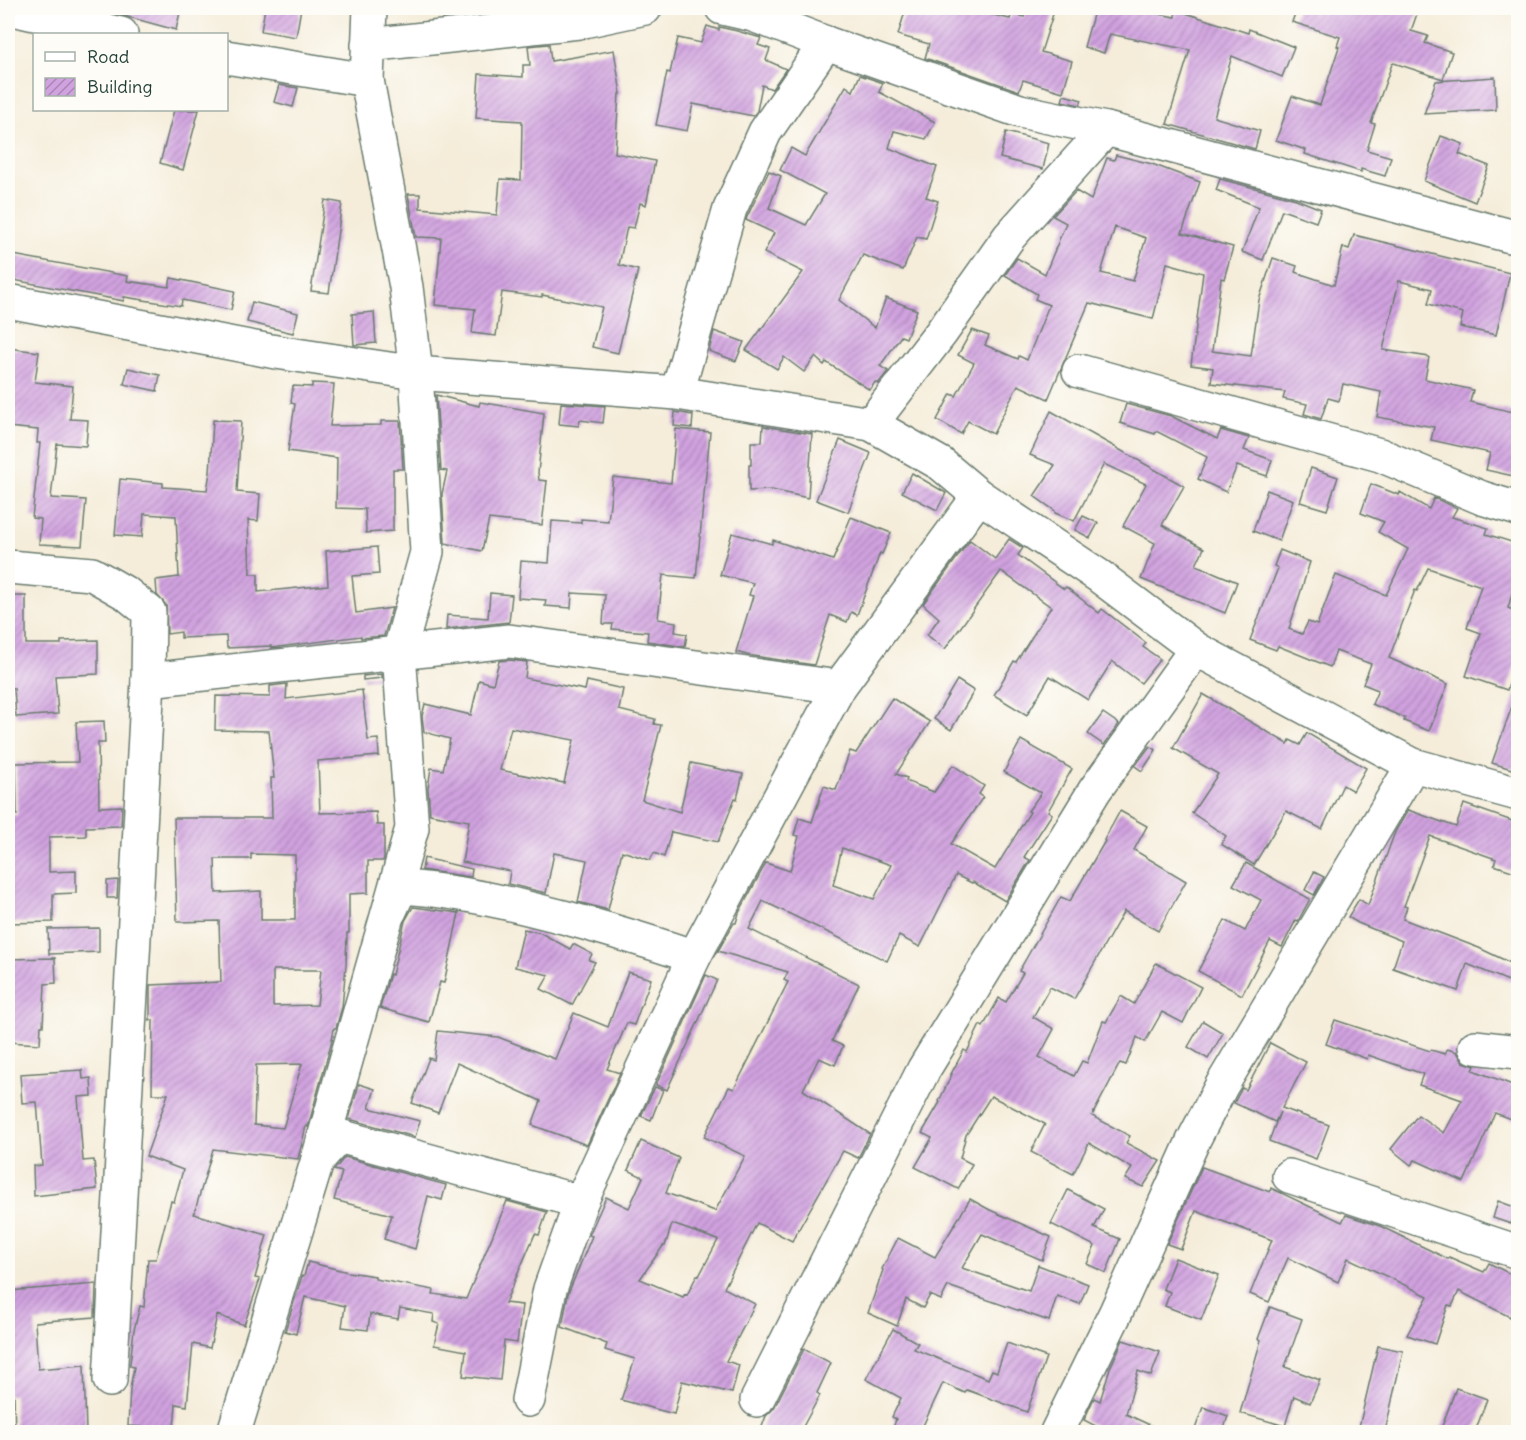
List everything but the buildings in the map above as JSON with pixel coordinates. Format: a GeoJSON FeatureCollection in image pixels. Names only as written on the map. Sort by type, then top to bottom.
{"type":"FeatureCollection","features":[{"type":"Feature","properties":{"kind":"street"},"geometry":{"type":"LineString","coordinates":[[8,8],[117,33]]}},
{"type":"Feature","properties":{"kind":"street"},"geometry":{"type":"LineString","coordinates":[[234,1432],[318,1159],[412,828],[399,653],[427,552],[416,373],[406,287],[366,80],[370,8]]}},
{"type":"Feature","properties":{"kind":"street"},"geometry":{"type":"LineString","coordinates":[[368,45],[579,22],[645,8]]}},
{"type":"Feature","properties":{"kind":"street"},"geometry":{"type":"LineString","coordinates":[[722,8],[753,15],[1020,111],[1106,129],[1518,238]]}},
{"type":"Feature","properties":{"kind":"street"},"geometry":{"type":"LineString","coordinates":[[677,393],[730,209],[765,132],[826,43]]}},
{"type":"Feature","properties":{"kind":"street"},"geometry":{"type":"LineString","coordinates":[[228,57],[366,80]]}},
{"type":"Feature","properties":{"kind":"street"},"geometry":{"type":"LineString","coordinates":[[871,424],[1010,237],[1106,129]]}},
{"type":"Feature","properties":{"kind":"street"},"geometry":{"type":"LineString","coordinates":[[8,301],[276,352],[416,373],[677,393],[871,424],[941,464],[979,496],[1100,576],[1196,649],[1413,765],[1518,794]]}},
{"type":"Feature","properties":{"kind":"street"},"geometry":{"type":"LineString","coordinates":[[1079,371],[1380,455],[1482,498],[1518,509]]}},
{"type":"Feature","properties":{"kind":"street"},"geometry":{"type":"LineString","coordinates":[[528,1400],[550,1288],[581,1202],[694,957],[839,687],[979,496]]}},
{"type":"Feature","properties":{"kind":"street"},"geometry":{"type":"LineString","coordinates":[[8,567],[92,574],[127,594],[149,612],[148,680],[110,1380]]}},
{"type":"Feature","properties":{"kind":"street"},"geometry":{"type":"LineString","coordinates":[[148,680],[509,641],[839,687]]}},
{"type":"Feature","properties":{"kind":"street"},"geometry":{"type":"LineString","coordinates":[[757,1400],[924,1069],[1095,790],[1196,649]]}},
{"type":"Feature","properties":{"kind":"street"},"geometry":{"type":"LineString","coordinates":[[1057,1432],[1116,1312],[1194,1139],[1222,1085],[1413,765]]}},
{"type":"Feature","properties":{"kind":"street"},"geometry":{"type":"LineString","coordinates":[[388,914],[401,887],[433,888],[528,908],[649,941],[694,957]]}},
{"type":"Feature","properties":{"kind":"street"},"geometry":{"type":"LineString","coordinates":[[1475,1047],[1518,1052]]}},
{"type":"Feature","properties":{"kind":"street"},"geometry":{"type":"LineString","coordinates":[[318,1159],[339,1136],[581,1202]]}},
{"type":"Feature","properties":{"kind":"street"},"geometry":{"type":"LineString","coordinates":[[1288,1176],[1518,1251]]}}]}
